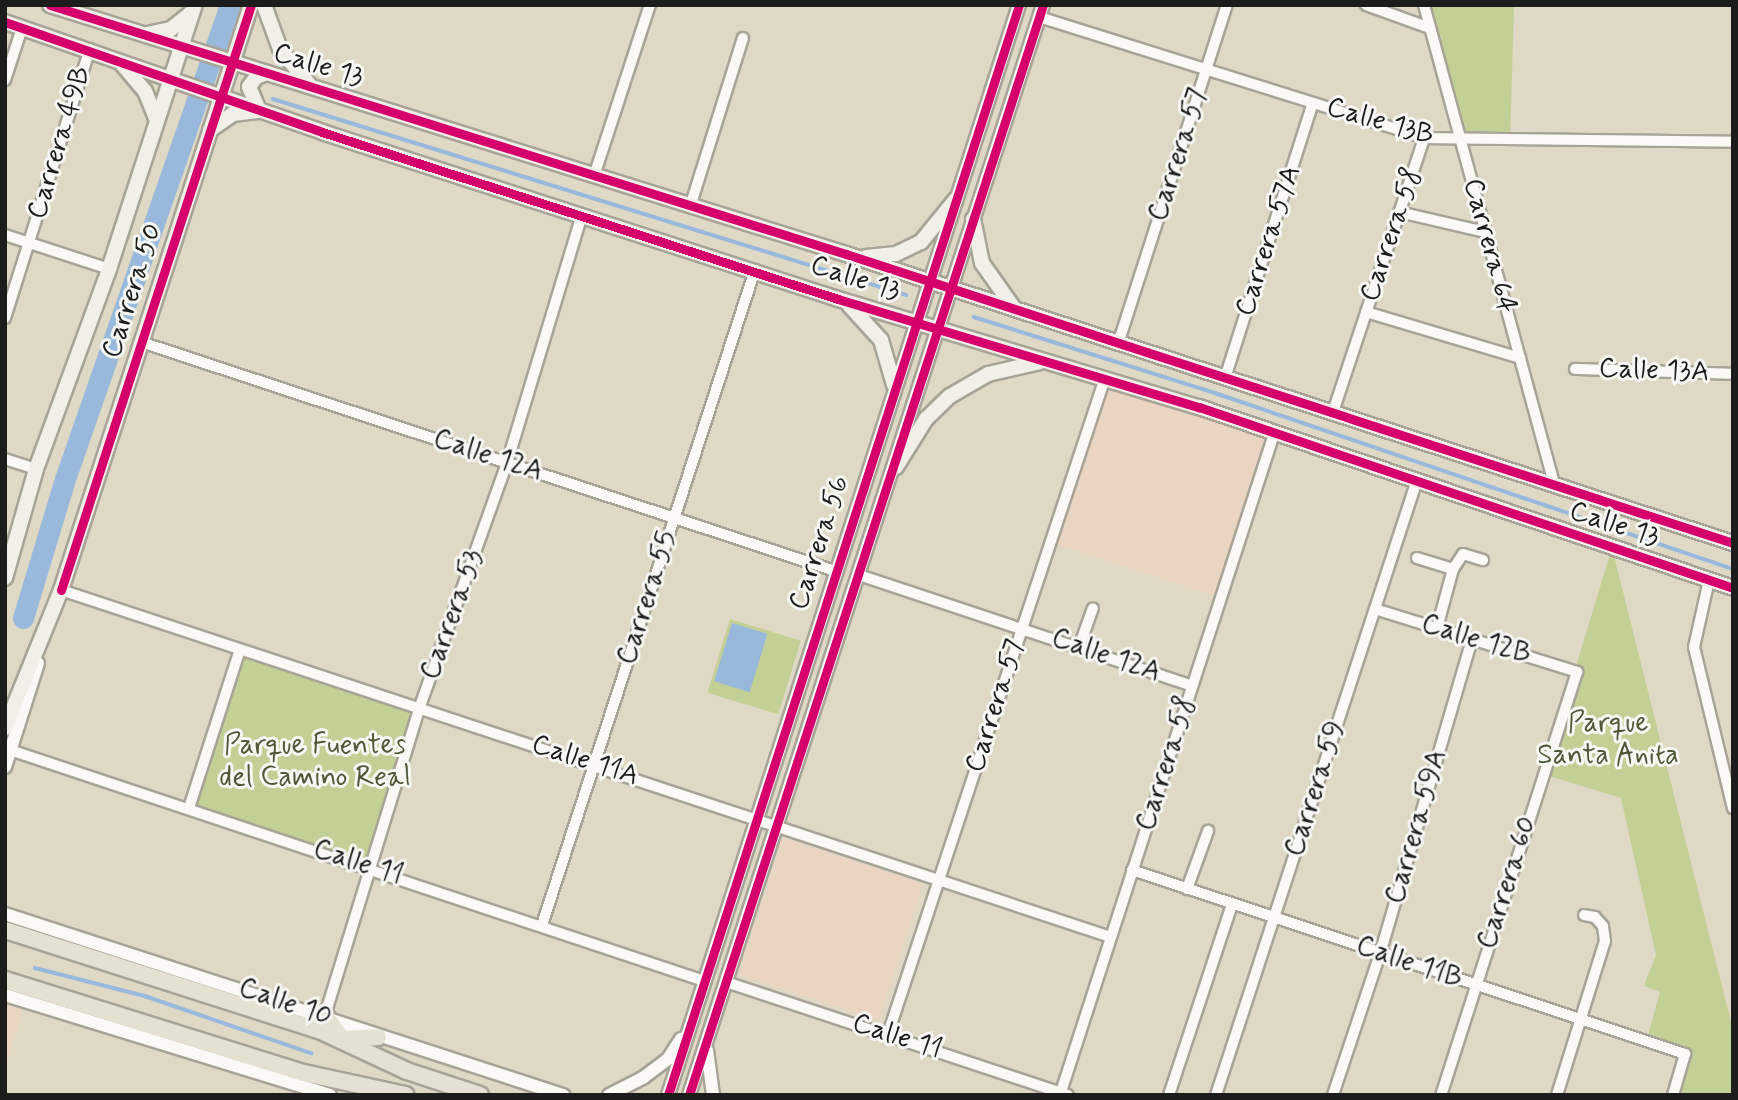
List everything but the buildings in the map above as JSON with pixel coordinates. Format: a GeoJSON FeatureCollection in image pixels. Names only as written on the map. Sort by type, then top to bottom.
{"type":"FeatureCollection","features":[{"type":"Feature","properties":{"kind":"main road","name":"Calle 13"},"geometry":{"type":"LineString","coordinates":[[50,5],[85,11],[138,34],[846,254],[1733,543]]}},
{"type":"Feature","properties":{"kind":"main road","name":"Carrera 50"},"geometry":{"type":"LineString","coordinates":[[5,728],[17,692],[61,590],[207,134],[217,94],[251,5]]}},
{"type":"Feature","properties":{"kind":"main road"},"geometry":{"type":"LineString","coordinates":[[264,5],[279,49],[313,87]]}},
{"type":"Feature","properties":{"kind":"main road","name":"Carrera 50"},"geometry":{"type":"LineString","coordinates":[[5,578],[7,559],[36,469],[108,269],[157,121],[187,49],[194,8]]}},
{"type":"Feature","properties":{"kind":"main road"},"geometry":{"type":"LineString","coordinates":[[138,34],[166,31],[194,8]]}},
{"type":"Feature","properties":{"kind":"main road","name":"Calle 13"},"geometry":{"type":"LineString","coordinates":[[5,22],[262,110],[838,299],[1105,378],[1733,588]]}},
{"type":"Feature","properties":{"kind":"main road"},"geometry":{"type":"LineString","coordinates":[[116,58],[142,86],[157,121]]}},
{"type":"Feature","properties":{"kind":"main road"},"geometry":{"type":"LineString","coordinates":[[207,134],[233,114],[262,110],[249,87],[256,77],[267,73]]}},
{"type":"Feature","properties":{"kind":"main road"},"geometry":{"type":"LineString","coordinates":[[846,254],[878,257],[913,247],[935,230],[956,199]]}},
{"type":"Feature","properties":{"kind":"main road"},"geometry":{"type":"LineString","coordinates":[[973,219],[982,263],[1014,308]]}},
{"type":"Feature","properties":{"kind":"main road"},"geometry":{"type":"LineString","coordinates":[[838,299],[875,330],[888,356],[894,385]]}},
{"type":"Feature","properties":{"kind":"main road"},"geometry":{"type":"LineString","coordinates":[[896,467],[926,419],[959,390],[999,370],[1046,362]]}},
{"type":"Feature","properties":{"kind":"main road","name":"Calle 10"},"geometry":{"type":"LineString","coordinates":[[5,930],[342,1039],[407,1071],[480,1095]]}},
{"type":"Feature","properties":{"kind":"main road","name":"Calle 10"},"geometry":{"type":"LineString","coordinates":[[5,980],[301,1085],[403,1094]]}},
{"type":"Feature","properties":{"kind":"main road"},"geometry":{"type":"LineString","coordinates":[[325,1015],[342,1039],[378,1037]]}},
{"type":"Feature","properties":{"kind":"street"},"geometry":{"type":"LineString","coordinates":[[594,177],[650,5]]}},
{"type":"Feature","properties":{"kind":"street","name":"Carrera 56"},"geometry":{"type":"LineString","coordinates":[[668,1095],[1018,5]]}},
{"type":"Feature","properties":{"kind":"street","name":"Carrera 57"},"geometry":{"type":"LineString","coordinates":[[1118,344],[1227,5]]}},
{"type":"Feature","properties":{"kind":"street"},"geometry":{"type":"LineString","coordinates":[[1366,5],[1430,28]]}},
{"type":"Feature","properties":{"kind":"street","name":"Carrera 64"},"geometry":{"type":"LineString","coordinates":[[1424,5],[1555,486]]}},
{"type":"Feature","properties":{"kind":"street","name":"Carrera 56"},"geometry":{"type":"LineString","coordinates":[[689,1095],[896,467],[1041,11]]}},
{"type":"Feature","properties":{"kind":"street","name":"Calle 13B"},"geometry":{"type":"LineString","coordinates":[[1041,11],[1206,69],[1424,138],[1461,142],[1733,142]]}},
{"type":"Feature","properties":{"kind":"street"},"geometry":{"type":"LineString","coordinates":[[5,80],[22,27]]}},
{"type":"Feature","properties":{"kind":"street"},"geometry":{"type":"LineString","coordinates":[[690,207],[743,38]]}},
{"type":"Feature","properties":{"kind":"street","name":"Carrera 49B"},"geometry":{"type":"LineString","coordinates":[[5,318],[90,49]]}},
{"type":"Feature","properties":{"kind":"street","name":"Carrera 57A"},"geometry":{"type":"LineString","coordinates":[[1224,378],[1313,103]]}},
{"type":"Feature","properties":{"kind":"street","name":"Carrera 58"},"geometry":{"type":"LineString","coordinates":[[1333,412],[1424,138]]}},
{"type":"Feature","properties":{"kind":"street"},"geometry":{"type":"LineString","coordinates":[[1398,212],[1485,232]]}},
{"type":"Feature","properties":{"kind":"street","name":"Carrera 53"},"geometry":{"type":"LineString","coordinates":[[325,1015],[420,706],[507,463],[582,215]]}},
{"type":"Feature","properties":{"kind":"street"},"geometry":{"type":"LineString","coordinates":[[5,235],[108,269]]}},
{"type":"Feature","properties":{"kind":"street","name":"Carrera 55"},"geometry":{"type":"LineString","coordinates":[[542,925],[755,270]]}},
{"type":"Feature","properties":{"kind":"street"},"geometry":{"type":"LineString","coordinates":[[1366,312],[1520,358]]}},
{"type":"Feature","properties":{"kind":"street","name":"Calle 12A"},"geometry":{"type":"LineString","coordinates":[[141,342],[835,571]]}},
{"type":"Feature","properties":{"kind":"street","name":"Calle 13A"},"geometry":{"type":"LineString","coordinates":[[1575,369],[1733,374]]}},
{"type":"Feature","properties":{"kind":"street","name":"Carrera 57"},"geometry":{"type":"LineString","coordinates":[[888,1034],[1105,378]]}},
{"type":"Feature","properties":{"kind":"street","name":"Carrera 58"},"geometry":{"type":"LineString","coordinates":[[1063,1094],[1108,936],[1274,434]]}},
{"type":"Feature","properties":{"kind":"street"},"geometry":{"type":"LineString","coordinates":[[5,459],[36,469]]}},
{"type":"Feature","properties":{"kind":"street","name":"Carrera 59"},"geometry":{"type":"LineString","coordinates":[[1216,1095],[1416,483]]}},
{"type":"Feature","properties":{"kind":"street"},"geometry":{"type":"LineString","coordinates":[[1437,628],[1453,569],[1463,554],[1483,561]]}},
{"type":"Feature","properties":{"kind":"street"},"geometry":{"type":"LineString","coordinates":[[1418,558],[1453,569]]}},
{"type":"Feature","properties":{"kind":"street","name":"Calle 12A"},"geometry":{"type":"LineString","coordinates":[[859,575],[1022,627],[1192,686]]}},
{"type":"Feature","properties":{"kind":"street"},"geometry":{"type":"LineString","coordinates":[[1709,580],[1694,647],[1733,808]]}},
{"type":"Feature","properties":{"kind":"street","name":"Calle 11A"},"geometry":{"type":"LineString","coordinates":[[61,590],[239,652],[420,706],[1108,936]]}},
{"type":"Feature","properties":{"kind":"street","name":"Carrera 50"},"geometry":{"type":"LineString","coordinates":[[5,766],[61,590]]}},
{"type":"Feature","properties":{"kind":"street"},"geometry":{"type":"LineString","coordinates":[[1079,647],[1093,608]]}},
{"type":"Feature","properties":{"kind":"street","name":"Calle 12B"},"geometry":{"type":"LineString","coordinates":[[1375,609],[1577,672]]}},
{"type":"Feature","properties":{"kind":"street","name":"Carrera 59A"},"geometry":{"type":"LineString","coordinates":[[1333,1095],[1380,954],[1472,639]]}},
{"type":"Feature","properties":{"kind":"street"},"geometry":{"type":"LineString","coordinates":[[190,808],[239,652]]}},
{"type":"Feature","properties":{"kind":"street","name":"Carrera 60"},"geometry":{"type":"LineString","coordinates":[[1441,1095],[1577,672]]}},
{"type":"Feature","properties":{"kind":"street","name":"Calle 11"},"geometry":{"type":"LineString","coordinates":[[10,750],[371,867],[704,981]]}},
{"type":"Feature","properties":{"kind":"street"},"geometry":{"type":"LineString","coordinates":[[1187,889],[1208,831]]}},
{"type":"Feature","properties":{"kind":"street","name":"Calle 11B"},"geometry":{"type":"LineString","coordinates":[[1132,870],[1685,1055],[1673,1095]]}},
{"type":"Feature","properties":{"kind":"street"},"geometry":{"type":"LineString","coordinates":[[1169,1095],[1232,904]]}},
{"type":"Feature","properties":{"kind":"street"},"geometry":{"type":"LineString","coordinates":[[5,906],[29,921]]}},
{"type":"Feature","properties":{"kind":"street","name":"Calle 10"},"geometry":{"type":"LineString","coordinates":[[5,914],[325,1015],[378,1037],[570,1095]]}},
{"type":"Feature","properties":{"kind":"street"},"geometry":{"type":"LineString","coordinates":[[1557,1095],[1605,941],[1603,926],[1595,917],[1584,915]]}},
{"type":"Feature","properties":{"kind":"street","name":"Calle 11"},"geometry":{"type":"LineString","coordinates":[[726,982],[1063,1094]]}},
{"type":"Feature","properties":{"kind":"street","name":"Calle 10"},"geometry":{"type":"LineString","coordinates":[[5,996],[135,1027]]}},
{"type":"Feature","properties":{"kind":"street"},"geometry":{"type":"LineString","coordinates":[[609,1095],[632,1086],[668,1059],[696,1007]]}},
{"type":"Feature","properties":{"kind":"street"},"geometry":{"type":"LineString","coordinates":[[710,1027],[707,1050],[713,1095]]}},
{"type":"Feature","properties":{"kind":"street","name":"Calle 10"},"geometry":{"type":"LineString","coordinates":[[301,1085],[330,1095]]}},
{"type":"Feature","properties":{"kind":"shaded area"},"geometry":{"type":"Polygon","coordinates":[[[1105,378],[1274,433],[1221,598],[1052,543],[1105,378]]]}},
{"type":"Feature","properties":{"kind":"shaded area"},"geometry":{"type":"Polygon","coordinates":[[[783,838],[923,883],[878,1020],[739,975],[783,838]]]}},
{"type":"Feature","properties":{"kind":"shaded area"},"geometry":{"type":"Polygon","coordinates":[[[5,998],[25,1002],[5,1069],[5,998]]]}},
{"type":"Feature","properties":{"kind":"green space"},"geometry":{"type":"Polygon","coordinates":[[[1424,5],[1514,5],[1510,141],[1461,142],[1424,5]]]}},
{"type":"Feature","properties":{"kind":"green space","name":"Parque Santa Anita"},"geometry":{"type":"Polygon","coordinates":[[[1612,548],[1733,1030],[1733,1095],[1673,1095],[1685,1055],[1646,1043],[1660,992],[1644,986],[1656,955],[1621,798],[1543,774],[1612,548]]]}},
{"type":"Feature","properties":{"kind":"green space"},"geometry":{"type":"Polygon","coordinates":[[[730,619],[801,641],[778,714],[707,693],[730,619]]]}},
{"type":"Feature","properties":{"kind":"green space","name":"Parque Fuentes del Camino Real"},"geometry":{"type":"Polygon","coordinates":[[[239,652],[420,707],[372,864],[191,809],[239,652]]]}},
{"type":"Feature","properties":{"kind":"water"},"geometry":{"type":"Polygon","coordinates":[[[732,623],[767,634],[750,692],[714,681],[732,623]]]}},
{"type":"Feature","properties":{"kind":"waterway"},"geometry":{"type":"LineString","coordinates":[[23,618],[65,479],[230,5]]}},
{"type":"Feature","properties":{"kind":"waterway"},"geometry":{"type":"LineString","coordinates":[[273,99],[906,295]]}},
{"type":"Feature","properties":{"kind":"waterway"},"geometry":{"type":"LineString","coordinates":[[974,317],[1215,393],[1733,569]]}},
{"type":"Feature","properties":{"kind":"waterway"},"geometry":{"type":"LineString","coordinates":[[35,968],[145,996],[311,1053]]}},
{"type":"Feature","properties":{"kind":"cycle path"},"geometry":{"type":"LineString","coordinates":[[50,5],[846,254],[1733,543]]}},
{"type":"Feature","properties":{"kind":"cycle path"},"geometry":{"type":"LineString","coordinates":[[61,590],[251,5]]}},
{"type":"Feature","properties":{"kind":"cycle path"},"geometry":{"type":"LineString","coordinates":[[668,1095],[1019,5]]}},
{"type":"Feature","properties":{"kind":"cycle path"},"geometry":{"type":"LineString","coordinates":[[689,1095],[1043,5]]}},
{"type":"Feature","properties":{"kind":"cycle path"},"geometry":{"type":"LineString","coordinates":[[5,22],[322,132],[838,299],[1199,407],[1733,588]]}}]}
